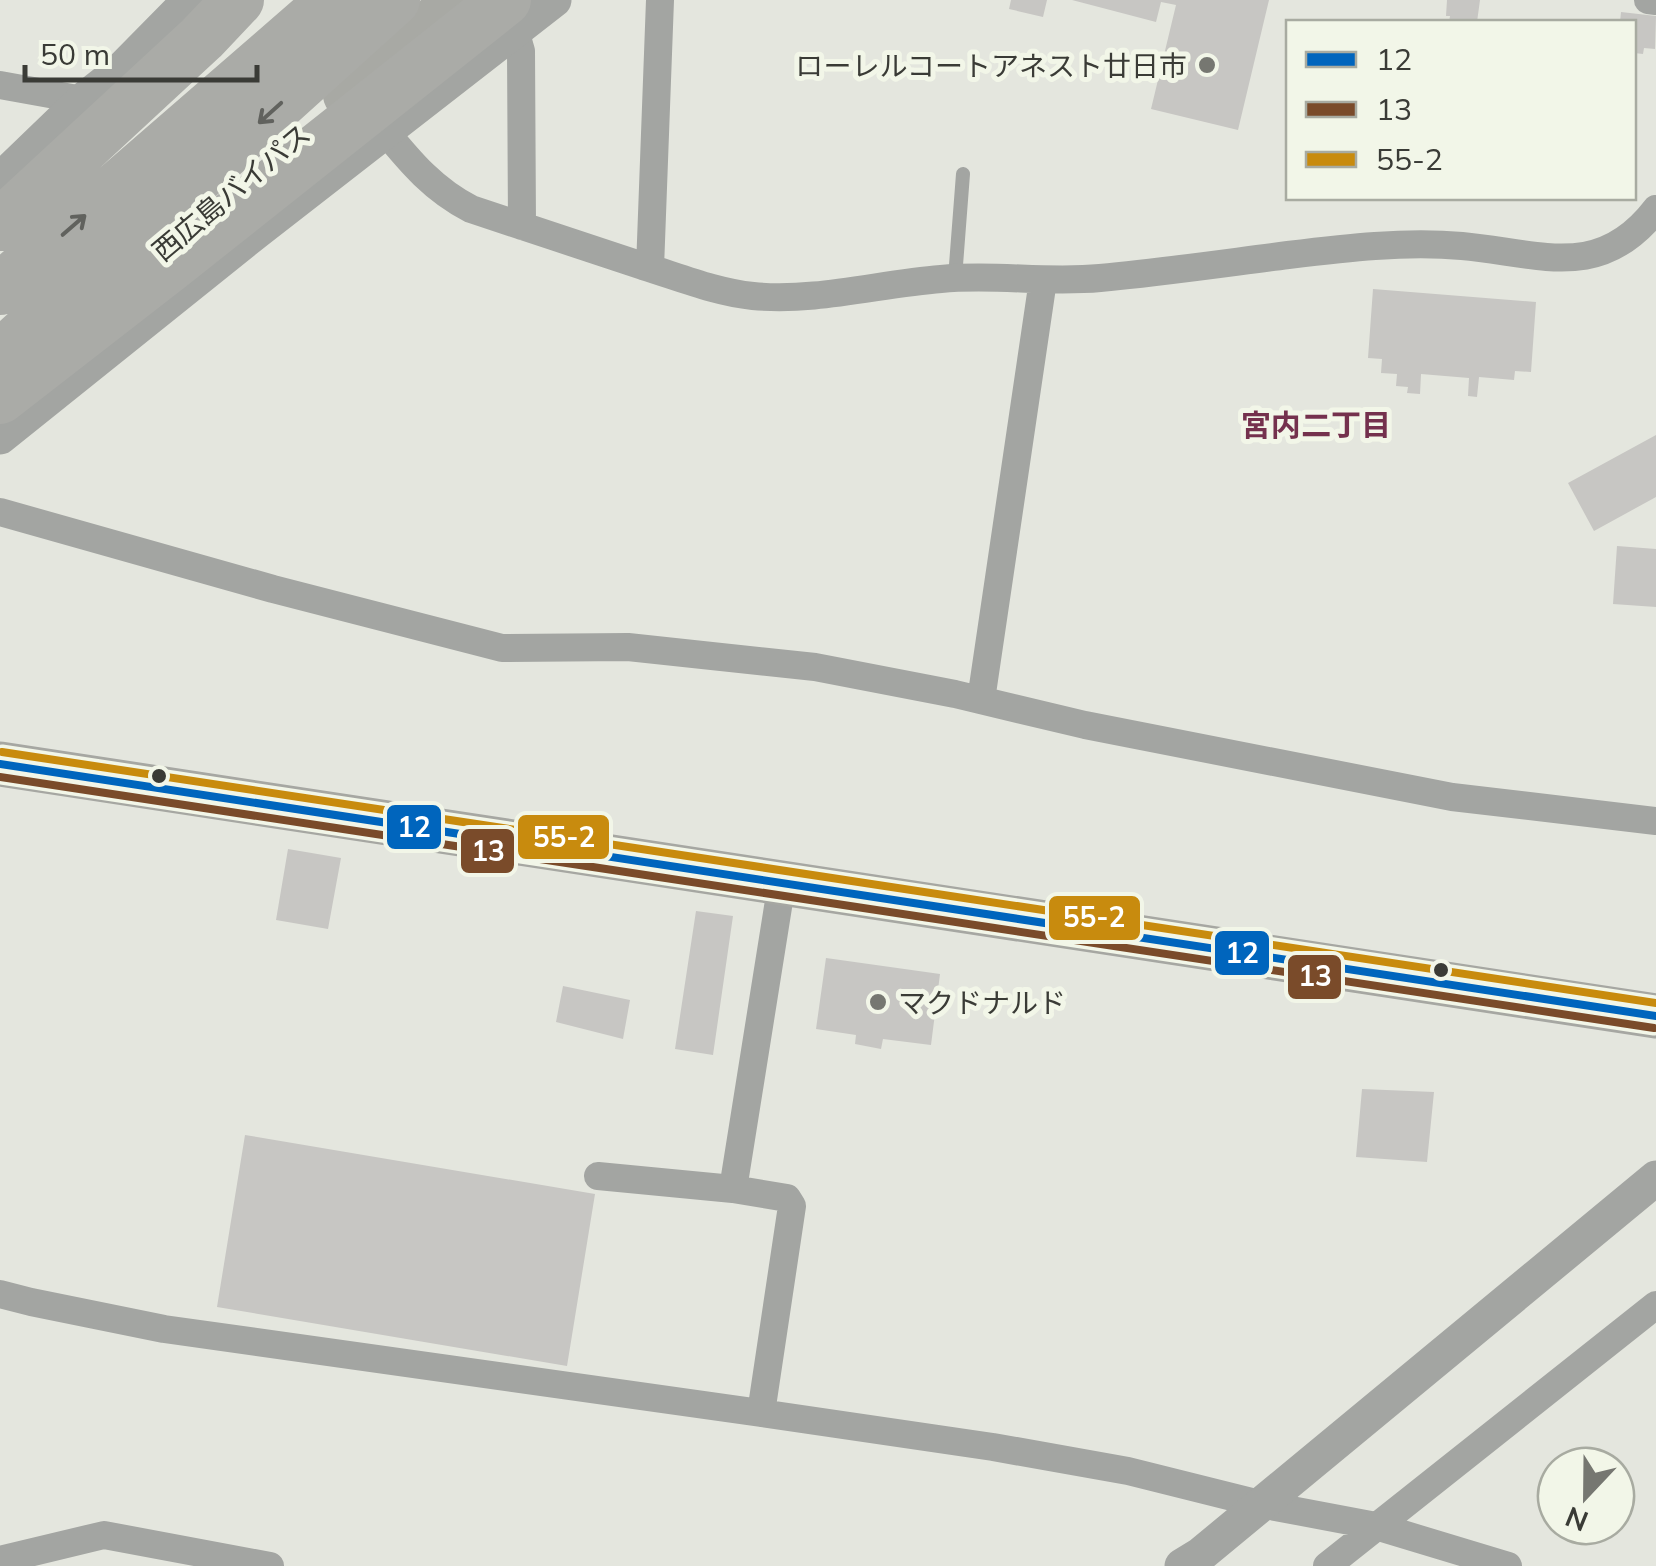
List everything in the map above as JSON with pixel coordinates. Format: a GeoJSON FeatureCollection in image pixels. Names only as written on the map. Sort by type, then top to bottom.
{"type":"FeatureCollection","features":[{"type":"Feature","properties":{"kind":"highway"},"geometry":{"type":"LineString","coordinates":[[0,225],[238,0]]}},
{"type":"Feature","properties":{"kind":"highway"},"geometry":{"type":"LineString","coordinates":[[0,239],[266,0]]}},
{"type":"Feature","properties":{"kind":"highway"},"geometry":{"type":"LineString","coordinates":[[0,289],[333,0]]}},
{"type":"Feature","properties":{"kind":"highway"},"geometry":{"type":"LineString","coordinates":[[0,356],[394,0]]}},
{"type":"Feature","properties":{"kind":"highway","name":"西広島バイパス"},"geometry":{"type":"LineString","coordinates":[[0,379],[208,213],[458,0]]}},
{"type":"Feature","properties":{"kind":"highway"},"geometry":{"type":"LineString","coordinates":[[0,398],[170,266],[510,15]]}},
{"type":"Feature","properties":{"kind":"main road"},"geometry":{"type":"LineString","coordinates":[[0,764],[1656,1016]]}},
{"type":"Feature","properties":{"kind":"street"},"geometry":{"type":"LineString","coordinates":[[0,180],[83,100],[120,71],[190,0]]}},
{"type":"Feature","properties":{"kind":"street"},"geometry":{"type":"LineString","coordinates":[[0,436],[386,131],[510,15],[554,0]]}},
{"type":"Feature","properties":{"kind":"street"},"geometry":{"type":"LineString","coordinates":[[650,268],[660,0]]}},
{"type":"Feature","properties":{"kind":"street"},"geometry":{"type":"LineString","coordinates":[[1648,0],[1656,1]]}},
{"type":"Feature","properties":{"kind":"street"},"geometry":{"type":"LineString","coordinates":[[510,15],[521,51],[522,226]]}},
{"type":"Feature","properties":{"kind":"street"},"geometry":{"type":"LineString","coordinates":[[0,85],[83,100]]}},
{"type":"Feature","properties":{"kind":"street"},"geometry":{"type":"LineString","coordinates":[[386,131],[417,171],[470,209],[726,292],[788,298],[955,278],[1094,279],[1328,250],[1402,245],[1460,246],[1570,258],[1596,255],[1618,244],[1639,230],[1656,209]]}},
{"type":"Feature","properties":{"kind":"street"},"geometry":{"type":"LineString","coordinates":[[981,700],[1043,280]]}},
{"type":"Feature","properties":{"kind":"street"},"geometry":{"type":"LineString","coordinates":[[0,512],[502,648],[628,648],[815,667],[1452,797],[1656,822]]}},
{"type":"Feature","properties":{"kind":"street"},"geometry":{"type":"LineString","coordinates":[[733,1190],[782,882]]}},
{"type":"Feature","properties":{"kind":"street"},"geometry":{"type":"LineString","coordinates":[[598,1176],[787,1198],[792,1206],[762,1413]]}},
{"type":"Feature","properties":{"kind":"street"},"geometry":{"type":"LineString","coordinates":[[1182,1566],[1656,1178]]}},
{"type":"Feature","properties":{"kind":"street"},"geometry":{"type":"LineString","coordinates":[[0,1294],[164,1329],[762,1413],[1128,1471],[1260,1504],[1376,1526],[1508,1566]]}},
{"type":"Feature","properties":{"kind":"street"},"geometry":{"type":"LineString","coordinates":[[1327,1566],[1656,1305]]}},
{"type":"Feature","properties":{"kind":"street"},"geometry":{"type":"LineString","coordinates":[[68,1566],[104,1534]]}},
{"type":"Feature","properties":{"kind":"street"},"geometry":{"type":"LineString","coordinates":[[0,1560],[104,1534],[270,1566]]}},
{"type":"Feature","properties":{"kind":"lane"},"geometry":{"type":"LineString","coordinates":[[955,278],[964,174]]}},
{"type":"Feature","properties":{"kind":"building","name":"ローレルコートアネスト廿日市"},"geometry":{"type":"Polygon","coordinates":[[[1011,0],[1047,0],[1043,17],[1009,9],[1011,0]]]}},
{"type":"Feature","properties":{"kind":"building","name":"ローレルコートアネスト廿日市"},"geometry":{"type":"Polygon","coordinates":[[[1072,0],[1269,0],[1238,130],[1151,109],[1176,5],[1161,2],[1156,22],[1072,0]]]}},
{"type":"Feature","properties":{"kind":"building"},"geometry":{"type":"Polygon","coordinates":[[[1447,0],[1480,0],[1477,20],[1449,20],[1450,16],[1446,16],[1447,0]]]}},
{"type":"Feature","properties":{"kind":"building"},"geometry":{"type":"Polygon","coordinates":[[[1621,12],[1656,16],[1655,49],[1644,48],[1643,54],[1636,53],[1636,20],[1620,20],[1621,12]]]}},
{"type":"Feature","properties":{"kind":"building"},"geometry":{"type":"Polygon","coordinates":[[[1373,289],[1536,302],[1531,372],[1515,371],[1514,380],[1479,377],[1477,397],[1468,396],[1469,378],[1421,374],[1420,394],[1407,393],[1408,387],[1396,386],[1397,374],[1381,373],[1382,359],[1368,358],[1373,289]]]}},
{"type":"Feature","properties":{"kind":"building"},"geometry":{"type":"Polygon","coordinates":[[[1656,435],[1656,497],[1594,531],[1568,483],[1656,435]]]}},
{"type":"Feature","properties":{"kind":"building"},"geometry":{"type":"Polygon","coordinates":[[[1617,546],[1656,549],[1656,607],[1613,604],[1617,546]]]}},
{"type":"Feature","properties":{"kind":"building"},"geometry":{"type":"Polygon","coordinates":[[[288,849],[341,858],[328,929],[276,920],[288,849]]]}},
{"type":"Feature","properties":{"kind":"building"},"geometry":{"type":"Polygon","coordinates":[[[696,911],[733,916],[713,1055],[675,1049],[696,911]]]}},
{"type":"Feature","properties":{"kind":"building","name":"マクドナルド"},"geometry":{"type":"Polygon","coordinates":[[[826,958],[940,974],[931,1045],[883,1039],[881,1049],[855,1044],[856,1035],[816,1029],[826,958]]]}},
{"type":"Feature","properties":{"kind":"building"},"geometry":{"type":"Polygon","coordinates":[[[563,986],[630,1000],[623,1039],[556,1022],[563,986]]]}},
{"type":"Feature","properties":{"kind":"building"},"geometry":{"type":"Polygon","coordinates":[[[1362,1089],[1434,1092],[1427,1162],[1356,1157],[1362,1089]]]}},
{"type":"Feature","properties":{"kind":"building"},"geometry":{"type":"Polygon","coordinates":[[[245,1135],[595,1194],[567,1366],[217,1307],[245,1135]]]}},
{"type":"Feature","properties":{"kind":"transit line","name":"55-2"},"geometry":{"type":"LineString","coordinates":[[2,752],[1656,1003]]}},
{"type":"Feature","properties":{"kind":"transit line","name":"12"},"geometry":{"type":"LineString","coordinates":[[0,764],[1656,1016]]}},
{"type":"Feature","properties":{"kind":"transit line","name":"13"},"geometry":{"type":"LineString","coordinates":[[0,777],[1654,1028]]}},
{"type":"Feature","properties":{"kind":"place","name":"ローレルコートアネスト廿日市"},"geometry":{"type":"Point","coordinates":[1207,65]}},
{"type":"Feature","properties":{"kind":"place","name":"マクドナルド"},"geometry":{"type":"Point","coordinates":[878,1002]}},
{"type":"Feature","properties":{"kind":"district","name":"宮内二丁目"},"geometry":{"type":"Point","coordinates":[1316,425]}}]}
